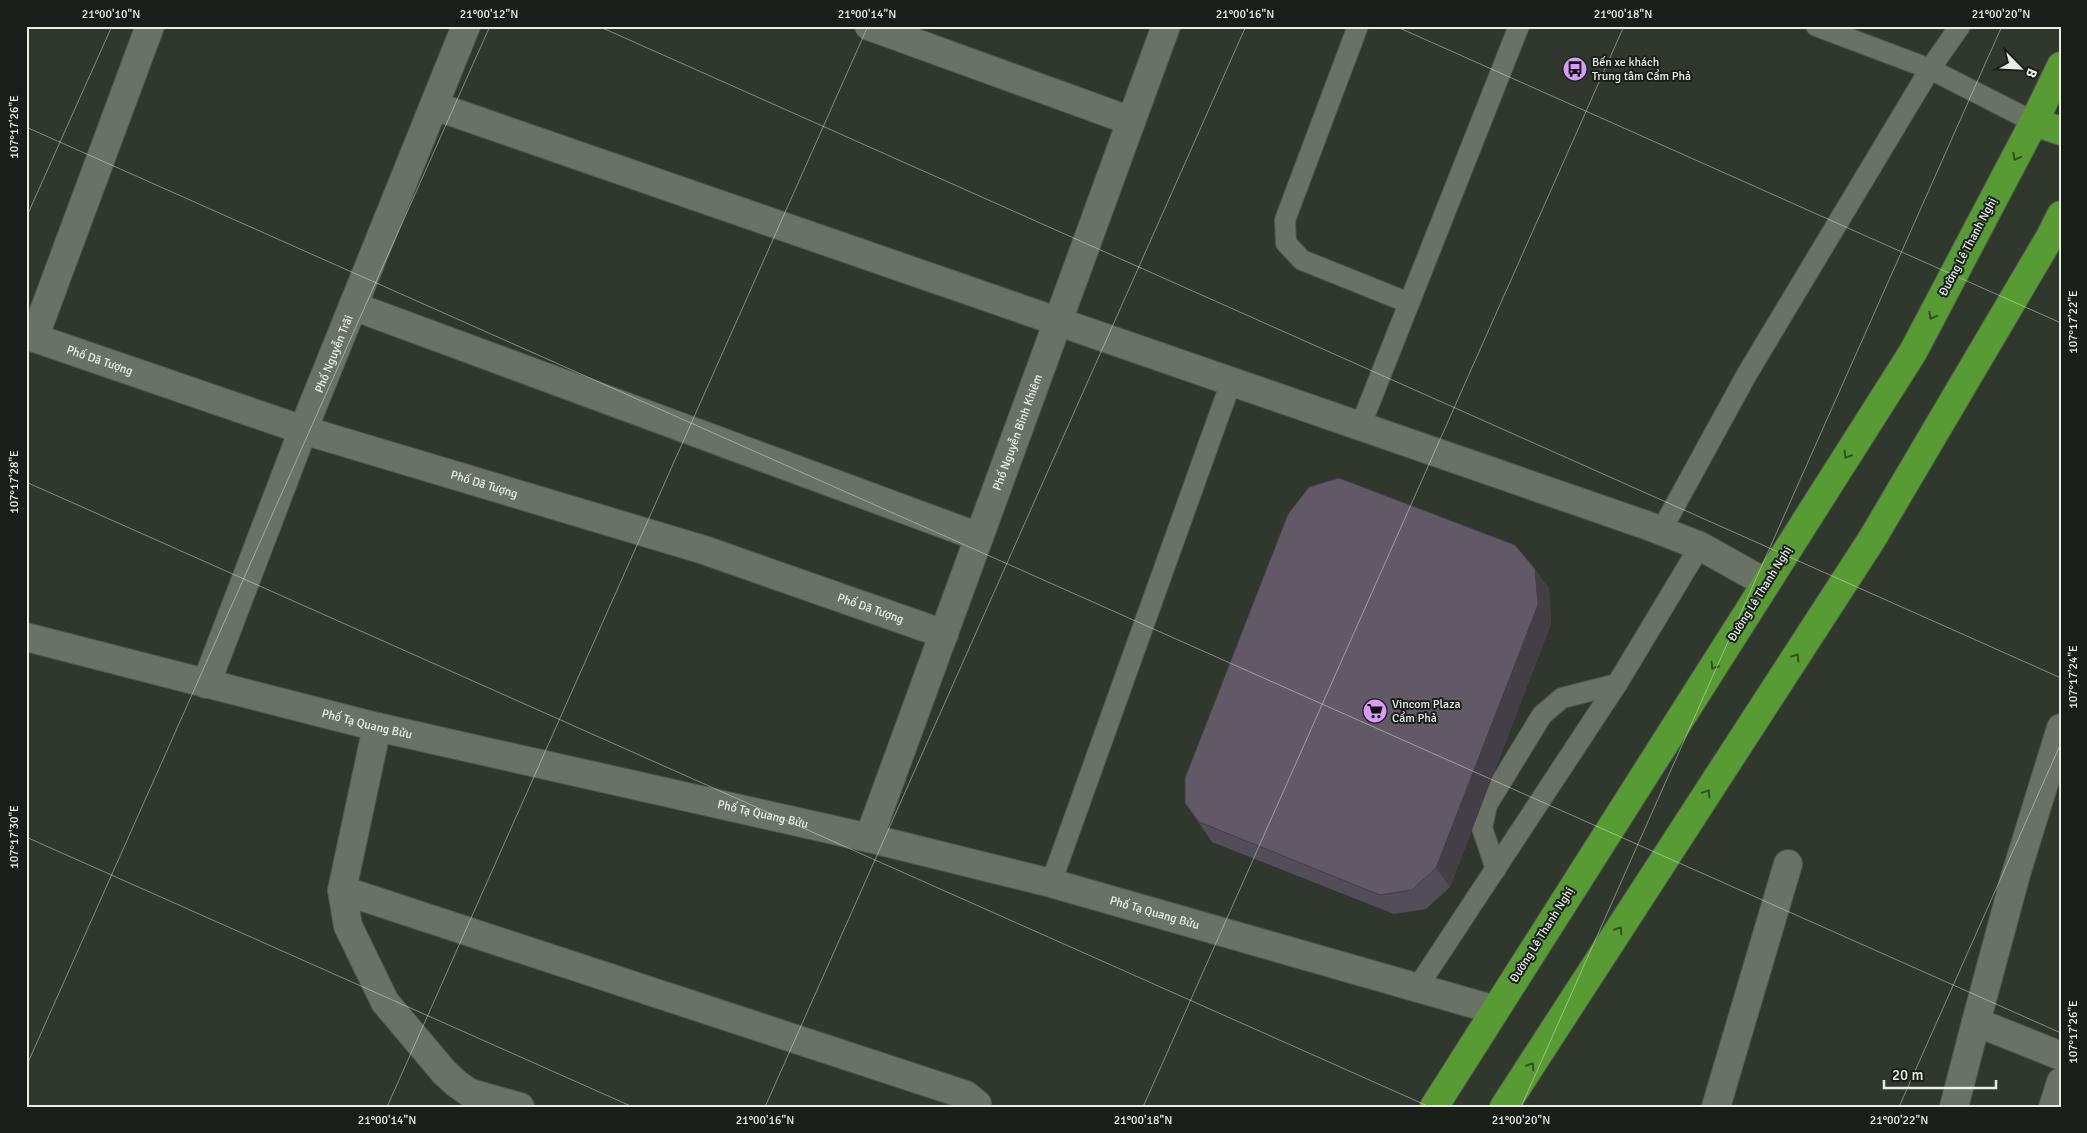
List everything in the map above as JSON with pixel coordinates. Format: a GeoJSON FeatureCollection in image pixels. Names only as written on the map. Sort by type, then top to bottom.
{"type":"FeatureCollection","features":[{"type":"Feature","properties":{"kind":"highway","name":"Đường Lê Thanh Nghị"},"geometry":{"type":"LineString","coordinates":[[1434,1107],[1913,352],[2034,122],[2061,66]]}},
{"type":"Feature","properties":{"kind":"highway"},"geometry":{"type":"LineString","coordinates":[[2034,122],[2061,131]]}},
{"type":"Feature","properties":{"kind":"highway"},"geometry":{"type":"LineString","coordinates":[[1504,1107],[1872,539],[2050,237],[2061,215]]}},
{"type":"Feature","properties":{"kind":"street"},"geometry":{"type":"LineString","coordinates":[[30,337],[150,26]]}},
{"type":"Feature","properties":{"kind":"street","name":"Phố Nguyễn Trãi"},"geometry":{"type":"LineString","coordinates":[[206,684],[303,430],[466,26]]}},
{"type":"Feature","properties":{"kind":"street"},"geometry":{"type":"LineString","coordinates":[[869,26],[1131,121]]}},
{"type":"Feature","properties":{"kind":"street","name":"Phố Nguyễn Bỉnh Khiêm"},"geometry":{"type":"LineString","coordinates":[[869,838],[1166,26]]}},
{"type":"Feature","properties":{"kind":"street"},"geometry":{"type":"LineString","coordinates":[[435,106],[1661,531],[1700,546],[1766,584]]}},
{"type":"Feature","properties":{"kind":"street"},"geometry":{"type":"LineString","coordinates":[[353,306],[979,537]]}},
{"type":"Feature","properties":{"kind":"street","name":"Phố Dã Tượng"},"geometry":{"type":"LineString","coordinates":[[30,337],[303,430],[704,550],[944,634]]}},
{"type":"Feature","properties":{"kind":"street","name":"Phố Tạ Quang Bửu"},"geometry":{"type":"LineString","coordinates":[[26,637],[377,727],[869,838],[1051,884],[1494,1010]]}},
{"type":"Feature","properties":{"kind":"street"},"geometry":{"type":"LineString","coordinates":[[377,727],[342,890],[348,926],[385,1002],[457,1084],[470,1092],[520,1107]]}},
{"type":"Feature","properties":{"kind":"street"},"geometry":{"type":"LineString","coordinates":[[1954,1107],[2016,874],[2061,728]]}},
{"type":"Feature","properties":{"kind":"street"},"geometry":{"type":"LineString","coordinates":[[1716,1107],[1788,864]]}},
{"type":"Feature","properties":{"kind":"street"},"geometry":{"type":"LineString","coordinates":[[342,890],[950,1089],[966,1095],[978,1107]]}},
{"type":"Feature","properties":{"kind":"street"},"geometry":{"type":"LineString","coordinates":[[1976,1022],[2061,1056]]}},
{"type":"Feature","properties":{"kind":"street"},"geometry":{"type":"LineString","coordinates":[[2053,1107],[2061,1082]]}},
{"type":"Feature","properties":{"kind":"lane"},"geometry":{"type":"LineString","coordinates":[[1358,26],[1285,220],[1286,243],[1302,260],[1409,303]]}},
{"type":"Feature","properties":{"kind":"lane"},"geometry":{"type":"LineString","coordinates":[[1360,427],[1519,26]]}},
{"type":"Feature","properties":{"kind":"lane"},"geometry":{"type":"LineString","coordinates":[[1816,26],[1930,69],[2034,122]]}},
{"type":"Feature","properties":{"kind":"lane"},"geometry":{"type":"LineString","coordinates":[[1661,531],[1747,374],[1930,69],[1960,26]]}},
{"type":"Feature","properties":{"kind":"lane"},"geometry":{"type":"LineString","coordinates":[[1051,884],[1231,382]]}},
{"type":"Feature","properties":{"kind":"lane"},"geometry":{"type":"LineString","coordinates":[[1417,988],[1617,684],[1700,546]]}},
{"type":"Feature","properties":{"kind":"lane"},"geometry":{"type":"LineString","coordinates":[[1496,869],[1482,828],[1487,806],[1542,715],[1562,698],[1617,684]]}},
{"type":"Feature","properties":{"kind":"building","name":"Vincom Plaza Cẩm Phả"},"geometry":{"type":"Polygon","coordinates":[[[1339,478],[1515,545],[1535,569],[1538,605],[1436,868],[1412,890],[1380,895],[1199,822],[1185,803],[1185,778],[1288,514],[1309,487],[1339,478]]]}},
{"type":"Feature","properties":{"kind":"place","name":"Bến xe khách Trung tâm Cẩm Phả"},"geometry":{"type":"Point","coordinates":[1575,69]}},
{"type":"Feature","properties":{"kind":"place","name":"Vincom Plaza Cẩm Phả"},"geometry":{"type":"Point","coordinates":[1375,711]}}]}
